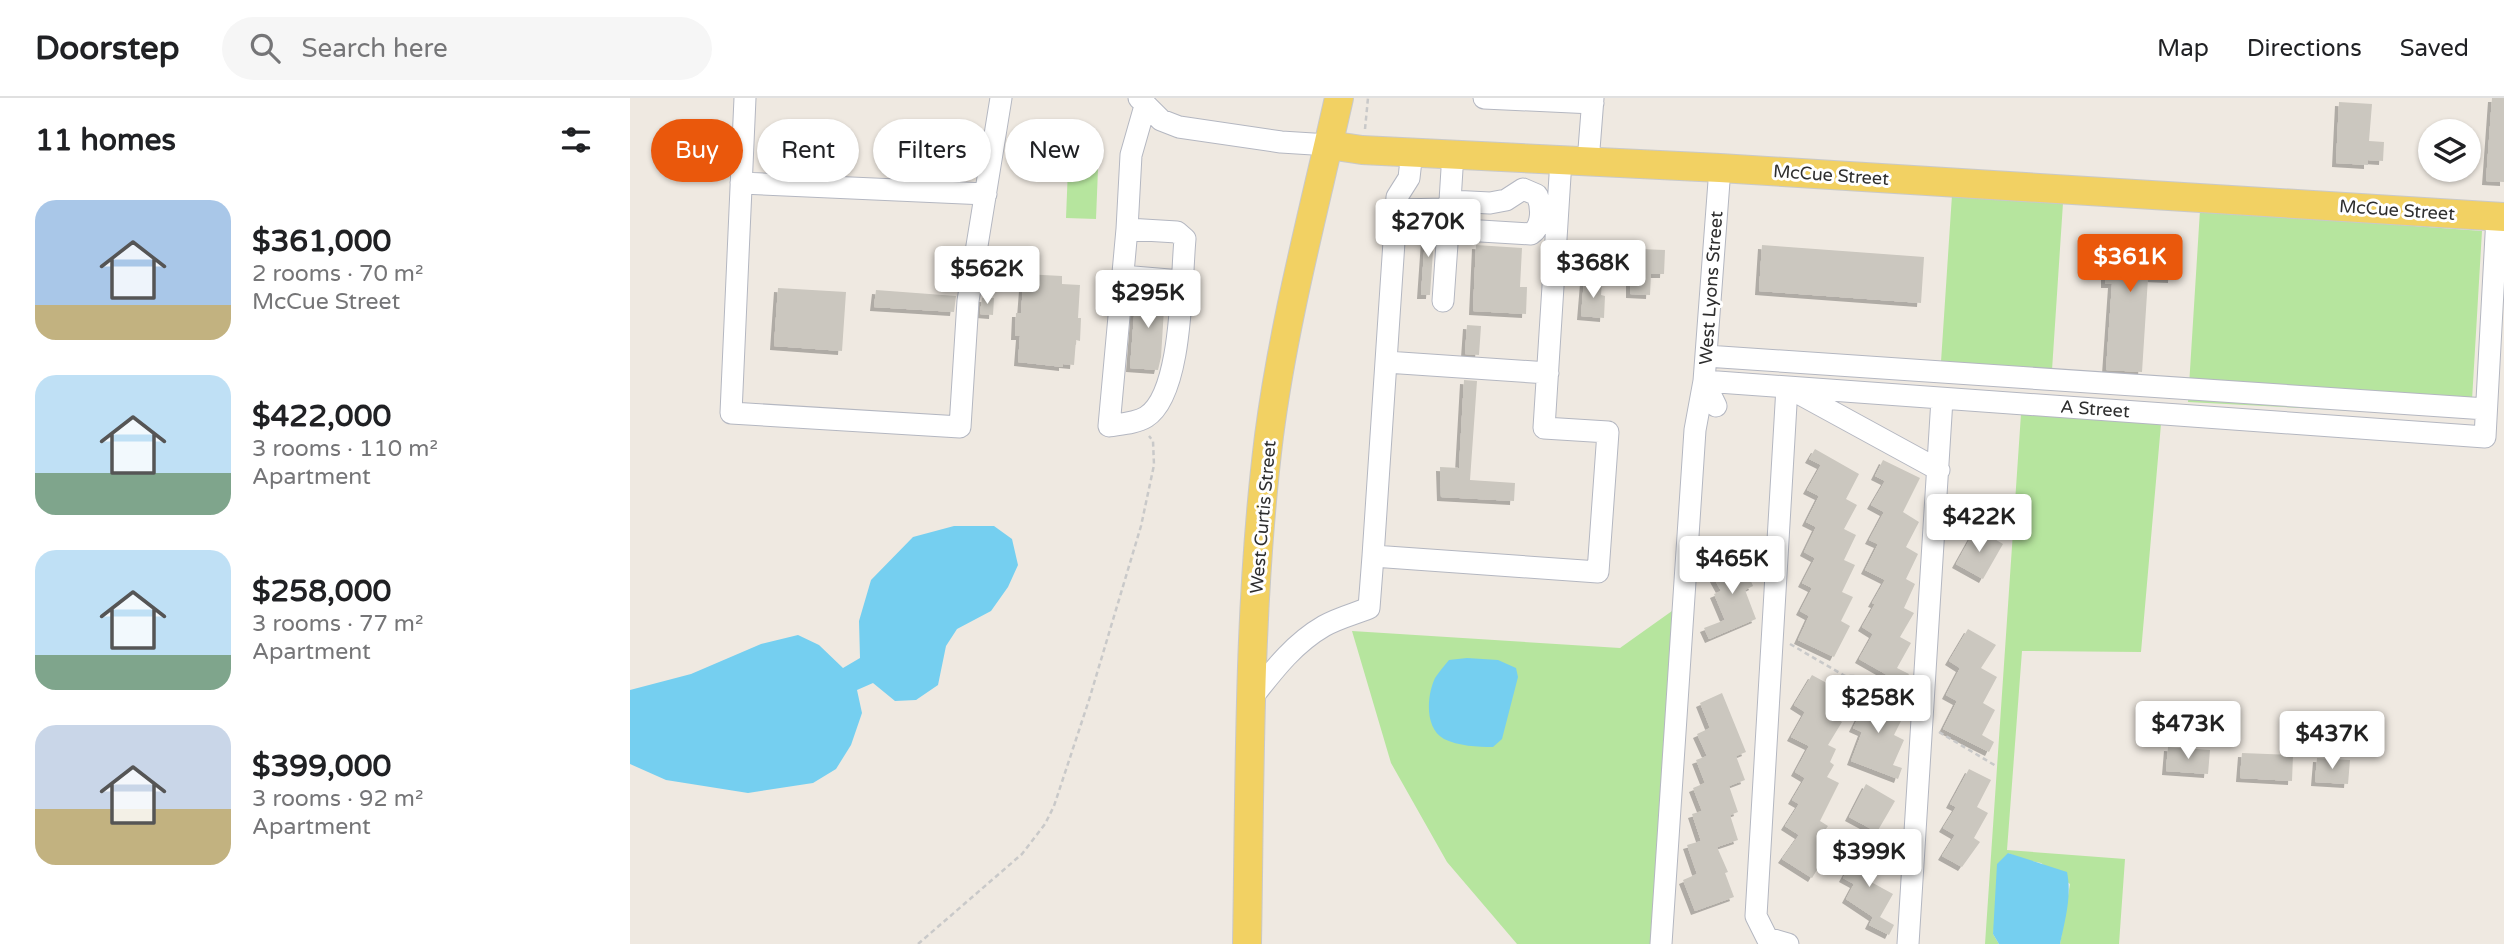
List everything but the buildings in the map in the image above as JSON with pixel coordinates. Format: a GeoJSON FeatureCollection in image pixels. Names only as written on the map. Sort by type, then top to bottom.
{"type":"FeatureCollection","features":[{"type":"Feature","properties":{"kind":"main road","name":"West Curtis Street"},"geometry":{"type":"LineString","coordinates":[[1247,944],[1251,699],[1258,547],[1269,434],[1286,329],[1339,98]]}},
{"type":"Feature","properties":{"kind":"main road","name":"McCue Street"},"geometry":{"type":"LineString","coordinates":[[1329,145],[2501,217]]}},
{"type":"Feature","properties":{"kind":"street"},"geometry":{"type":"LineString","coordinates":[[745,98],[731,413],[960,427],[968,301],[1001,98]]}},
{"type":"Feature","properties":{"kind":"street"},"geometry":{"type":"LineString","coordinates":[[1373,556],[1598,572],[1608,432],[1544,428],[1548,373],[1574,161],[1593,101],[1484,98]]}},
{"type":"Feature","properties":{"kind":"street"},"geometry":{"type":"LineString","coordinates":[[1127,229],[1177,232],[1185,239],[1177,340],[1173,369],[1164,397],[1147,416],[1110,426],[1131,155],[1142,102]]}},
{"type":"Feature","properties":{"kind":"street","name":"McCue Street"},"geometry":{"type":"LineString","coordinates":[[1142,102],[1161,120],[1195,130],[1281,142],[1329,145]]}},
{"type":"Feature","properties":{"kind":"street"},"geometry":{"type":"LineString","coordinates":[[1251,699],[1303,639],[1326,624],[1369,608],[1397,197],[1409,178],[1412,151]]}},
{"type":"Feature","properties":{"kind":"street"},"geometry":{"type":"LineString","coordinates":[[1444,301],[1453,153]]}},
{"type":"Feature","properties":{"kind":"street","name":"West Lyons Street"},"geometry":{"type":"LineString","coordinates":[[1716,406],[1704,382],[1720,168]]}},
{"type":"Feature","properties":{"kind":"street"},"geometry":{"type":"LineString","coordinates":[[741,183],[986,194]]}},
{"type":"Feature","properties":{"kind":"street"},"geometry":{"type":"LineString","coordinates":[[1448,229],[1531,234],[1539,224],[1541,204],[1536,195],[1523,189],[1506,200],[1490,203],[1450,201]]}},
{"type":"Feature","properties":{"kind":"street"},"geometry":{"type":"LineString","coordinates":[[1396,209],[1445,209],[1450,201]]}},
{"type":"Feature","properties":{"kind":"street"},"geometry":{"type":"LineString","coordinates":[[1706,356],[2486,409],[2501,217]]}},
{"type":"Feature","properties":{"kind":"street"},"geometry":{"type":"LineString","coordinates":[[1122,276],[1181,281]]}},
{"type":"Feature","properties":{"kind":"street"},"geometry":{"type":"LineString","coordinates":[[1386,362],[1548,373]]}},
{"type":"Feature","properties":{"kind":"street"},"geometry":{"type":"LineString","coordinates":[[1661,944],[1695,430],[1704,382]]}},
{"type":"Feature","properties":{"kind":"street","name":"A Street"},"geometry":{"type":"LineString","coordinates":[[1704,382],[2484,437],[2486,409]]}},
{"type":"Feature","properties":{"kind":"street"},"geometry":{"type":"LineString","coordinates":[[1788,944],[1767,938],[1756,916],[1787,387],[1939,470]]}},
{"type":"Feature","properties":{"kind":"street"},"geometry":{"type":"LineString","coordinates":[[1908,944],[1942,399]]}},
{"type":"Feature","properties":{"kind":"path"},"geometry":{"type":"LineString","coordinates":[[1362,149],[1368,98]]}},
{"type":"Feature","properties":{"kind":"path"},"geometry":{"type":"LineString","coordinates":[[918,944],[1022,854],[1045,824],[1054,806],[1141,526],[1154,465],[1153,441],[1135,421]]}},
{"type":"Feature","properties":{"kind":"path"},"geometry":{"type":"LineString","coordinates":[[1772,634],[1845,676],[1856,676],[1996,766]]}},
{"type":"Feature","properties":{"kind":"green space"},"geometry":{"type":"Polygon","coordinates":[[[1067,182],[1097,182],[1096,219],[1066,218],[1067,182]]]}},
{"type":"Feature","properties":{"kind":"green space"},"geometry":{"type":"Polygon","coordinates":[[[1952,195],[2063,203],[2052,370],[1941,362],[1952,195]]]}},
{"type":"Feature","properties":{"kind":"green space"},"geometry":{"type":"Polygon","coordinates":[[[2200,210],[2482,231],[2471,417],[2188,402],[2200,210]]]}},
{"type":"Feature","properties":{"kind":"green space"},"geometry":{"type":"Polygon","coordinates":[[[2021,414],[2161,424],[2141,652],[2022,651],[2007,850],[2125,859],[2119,944],[2060,944],[2070,884],[2041,863],[2008,853],[1993,934],[1999,944],[1985,944],[2021,414]]]}},
{"type":"Feature","properties":{"kind":"green space"},"geometry":{"type":"Polygon","coordinates":[[[1672,611],[1689,612],[1667,944],[1517,944],[1447,862],[1391,763],[1352,631],[1620,648],[1672,611]]]}},
{"type":"Feature","properties":{"kind":"water"},"geometry":{"type":"Polygon","coordinates":[[[954,526],[994,526],[1012,539],[1018,565],[1008,587],[991,611],[957,629],[946,646],[938,685],[916,700],[895,701],[873,683],[857,690],[862,713],[851,745],[836,769],[813,783],[748,793],[666,780],[630,764],[630,690],[691,674],[761,644],[798,635],[819,645],[843,668],[860,658],[859,621],[871,580],[913,537],[954,526]]]}},
{"type":"Feature","properties":{"kind":"water"},"geometry":{"type":"Polygon","coordinates":[[[1449,660],[1498,660],[1516,668],[1518,677],[1502,739],[1493,747],[1462,745],[1444,739],[1433,727],[1430,719],[1430,693],[1435,678],[1449,660]]]}},
{"type":"Feature","properties":{"kind":"water"},"geometry":{"type":"Polygon","coordinates":[[[2008,853],[2067,872],[2068,899],[2060,944],[1999,944],[1993,934],[1997,864],[2008,853]]]}}]}
